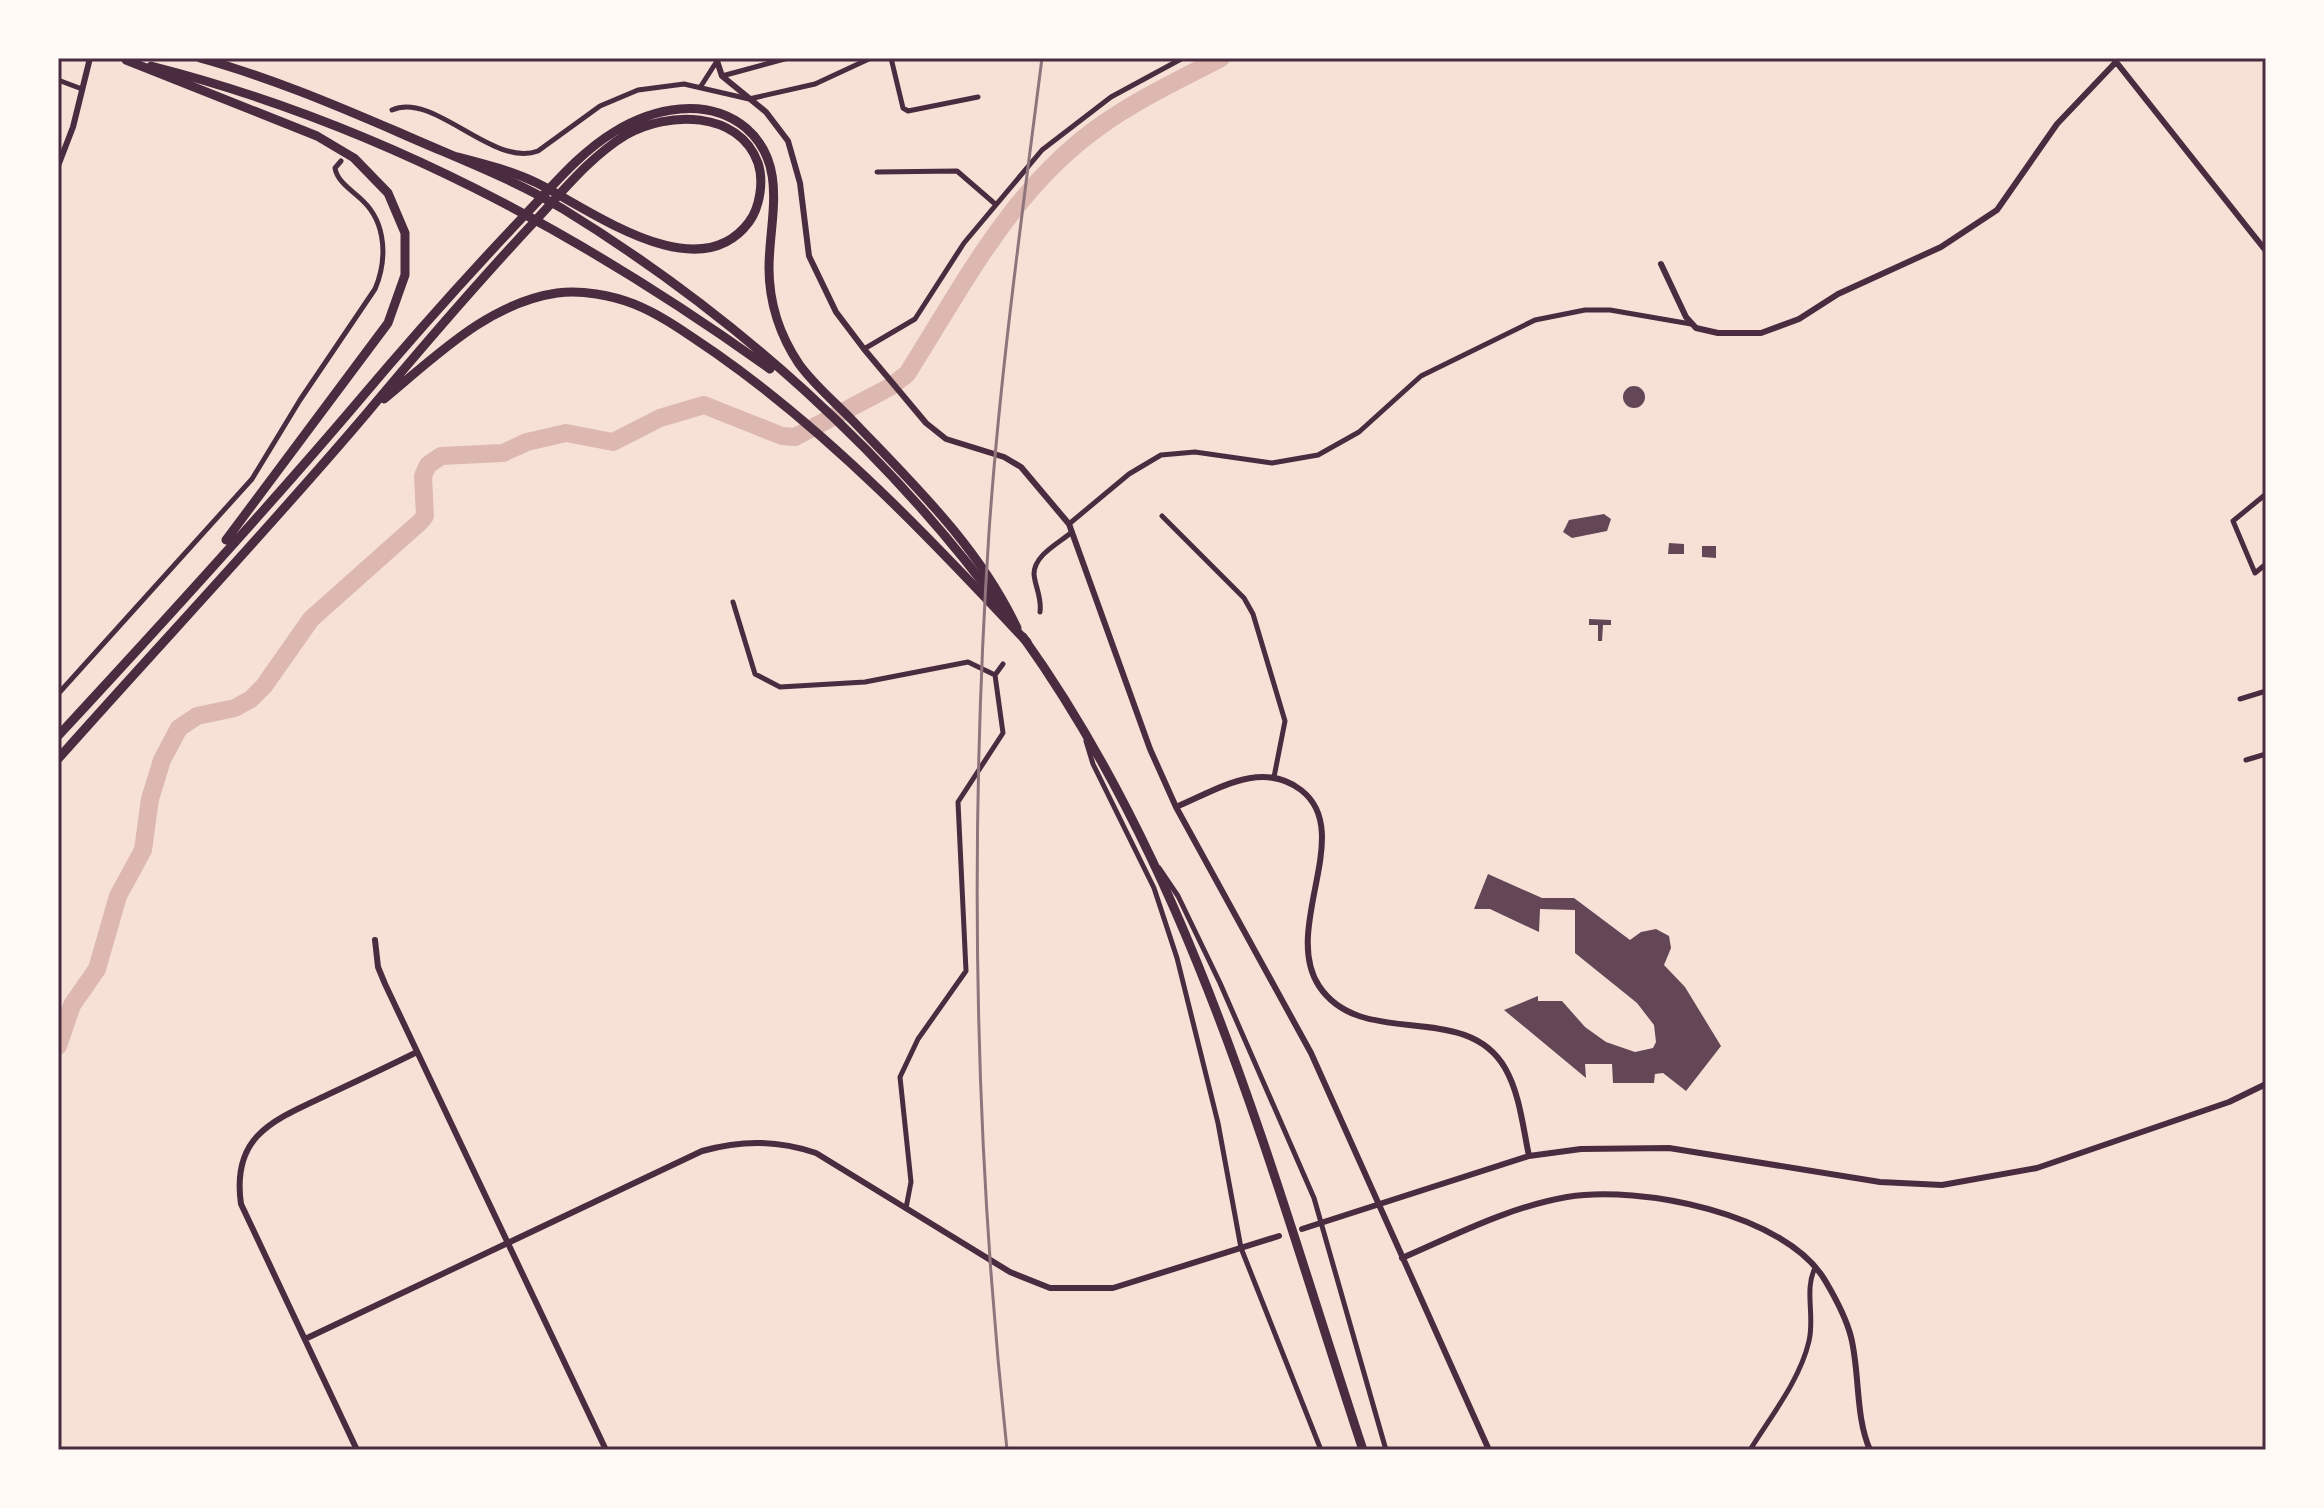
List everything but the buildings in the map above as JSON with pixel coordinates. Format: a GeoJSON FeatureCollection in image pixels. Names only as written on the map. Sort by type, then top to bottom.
{"type":"FeatureCollection","features":[{"type":"Feature","properties":{"kind":"highway"},"geometry":{"type":"LineString","coordinates":[[58,759],[366,414],[462,299],[567,187],[627,134],[666,120],[690,118],[714,122],[748,144],[758,163],[761,182],[758,202],[745,226],[722,244],[701,249],[657,243],[569,200],[532,186],[458,157],[343,106],[200,58]]}},
{"type":"Feature","properties":{"kind":"highway"},"geometry":{"type":"LineString","coordinates":[[122,59],[206,80],[307,114],[516,206],[722,334],[805,394]]}},
{"type":"Feature","properties":{"kind":"highway"},"geometry":{"type":"LineString","coordinates":[[122,59],[317,136],[354,158],[388,193],[405,233],[405,275],[388,323],[185,594]]}},
{"type":"Feature","properties":{"kind":"highway"},"geometry":{"type":"LineString","coordinates":[[58,736],[355,405],[444,300],[589,150],[634,121],[669,110],[689,108],[729,117],[746,128],[766,154],[775,190],[769,270],[776,318],[800,366],[972,551],[998,589],[1017,628]]}},
{"type":"Feature","properties":{"kind":"highway"},"geometry":{"type":"LineString","coordinates":[[532,186],[725,321],[838,424],[923,507],[1027,642],[1083,733],[1149,854],[1228,1044],[1363,1450]]}},
{"type":"Feature","properties":{"kind":"highway"},"geometry":{"type":"LineString","coordinates":[[366,414],[459,337],[515,305],[559,293],[611,297],[656,314],[783,404],[928,535],[1027,642]]}},
{"type":"Feature","properties":{"kind":"street"},"geometry":{"type":"LineString","coordinates":[[58,166],[90,58]]}},
{"type":"Feature","properties":{"kind":"street"},"geometry":{"type":"LineString","coordinates":[[722,76],[788,58]]}},
{"type":"Feature","properties":{"kind":"street"},"geometry":{"type":"LineString","coordinates":[[392,110],[412,105],[507,150],[527,155],[618,97],[662,86],[701,86],[749,99],[815,84],[871,58]]}},
{"type":"Feature","properties":{"kind":"street"},"geometry":{"type":"LineString","coordinates":[[891,58],[903,108],[908,111],[978,97]]}},
{"type":"Feature","properties":{"kind":"street"},"geometry":{"type":"LineString","coordinates":[[864,349],[915,319],[994,203],[1042,150],[1111,97],[1183,58]]}},
{"type":"Feature","properties":{"kind":"street"},"geometry":{"type":"LineString","coordinates":[[716,60],[722,76],[778,125],[788,141],[800,183],[809,256],[836,312],[864,349],[912,408],[946,439],[1004,457],[1021,467],[1069,524],[1150,749],[1176,807],[1311,1053],[1489,1450]]}},
{"type":"Feature","properties":{"kind":"street"},"geometry":{"type":"LineString","coordinates":[[701,86],[716,60]]}},
{"type":"Feature","properties":{"kind":"street"},"geometry":{"type":"LineString","coordinates":[[1069,524],[1129,474],[1161,455],[1195,452],[1272,463],[1318,455],[1359,432],[1421,376],[1535,320],[1585,310],[1610,310],[1691,324],[1706,331],[1742,335],[1781,327],[1838,294],[1909,264],[1997,210],[2057,124],[2116,60],[2266,251]]}},
{"type":"Feature","properties":{"kind":"street"},"geometry":{"type":"LineString","coordinates":[[58,80],[82,89]]}},
{"type":"Feature","properties":{"kind":"street"},"geometry":{"type":"LineString","coordinates":[[58,694],[252,479],[300,400],[375,289],[382,273],[383,239],[367,204],[336,176],[335,168],[341,161]]}},
{"type":"Feature","properties":{"kind":"street"},"geometry":{"type":"LineString","coordinates":[[877,172],[957,171],[994,203]]}},
{"type":"Feature","properties":{"kind":"street"},"geometry":{"type":"LineString","coordinates":[[1661,264],[1691,324]]}},
{"type":"Feature","properties":{"kind":"street"},"geometry":{"type":"LineString","coordinates":[[2266,494],[2233,521],[2255,573],[2266,564]]}},
{"type":"Feature","properties":{"kind":"street"},"geometry":{"type":"LineString","coordinates":[[1162,516],[1244,598],[1253,614],[1285,721],[1274,777]]}},
{"type":"Feature","properties":{"kind":"street"},"geometry":{"type":"LineString","coordinates":[[1040,612],[1041,600],[1034,573],[1037,560],[1072,532]]}},
{"type":"Feature","properties":{"kind":"street"},"geometry":{"type":"LineString","coordinates":[[733,602],[755,674],[780,687],[865,682],[968,662],[995,675]]}},
{"type":"Feature","properties":{"kind":"street"},"geometry":{"type":"LineString","coordinates":[[906,1208],[911,1182],[900,1077],[918,1039],[966,971],[958,802],[1003,733],[995,675],[1003,664]]}},
{"type":"Feature","properties":{"kind":"street"},"geometry":{"type":"LineString","coordinates":[[2240,699],[2266,691]]}},
{"type":"Feature","properties":{"kind":"street"},"geometry":{"type":"LineString","coordinates":[[1083,733],[1093,764],[1154,888],[1177,958],[1218,1123],[1241,1248],[1321,1450]]}},
{"type":"Feature","properties":{"kind":"street"},"geometry":{"type":"LineString","coordinates":[[2246,760],[2266,754]]}},
{"type":"Feature","properties":{"kind":"street"},"geometry":{"type":"LineString","coordinates":[[1176,807],[1241,779],[1274,777],[1301,790],[1317,810],[1320,821],[1321,850],[1306,940],[1311,970],[1318,984],[1340,1008],[1357,1016],[1453,1031],[1482,1043],[1505,1068],[1513,1086],[1529,1156]]}},
{"type":"Feature","properties":{"kind":"street"},"geometry":{"type":"LineString","coordinates":[[1149,854],[1178,896],[1220,983],[1323,1222],[1386,1450]]}},
{"type":"Feature","properties":{"kind":"street"},"geometry":{"type":"LineString","coordinates":[[375,940],[378,967],[606,1450]]}},
{"type":"Feature","properties":{"kind":"street"},"geometry":{"type":"LineString","coordinates":[[357,1450],[241,1204],[239,1170],[245,1153],[268,1124],[417,1052]]}},
{"type":"Feature","properties":{"kind":"street"},"geometry":{"type":"LineString","coordinates":[[1302,1229],[1529,1156],[1581,1149],[1669,1148],[1880,1182],[1942,1185],[2002,1177],[2179,1121],[2266,1084]]}},
{"type":"Feature","properties":{"kind":"street"},"geometry":{"type":"LineString","coordinates":[[305,1339],[702,1151],[751,1141],[816,1153],[1010,1272],[1050,1288],[1072,1291],[1113,1288],[1279,1236]]}},
{"type":"Feature","properties":{"kind":"street"},"geometry":{"type":"LineString","coordinates":[[1402,1258],[1529,1206],[1569,1197],[1607,1195],[1698,1207],[1743,1218],[1776,1234],[1815,1268],[1844,1316],[1851,1338],[1870,1450]]}},
{"type":"Feature","properties":{"kind":"street"},"geometry":{"type":"LineString","coordinates":[[1750,1450],[1803,1360],[1813,1316],[1809,1280],[1815,1268]]}},
{"type":"Feature","properties":{"kind":"waterway"},"geometry":{"type":"LineString","coordinates":[[58,1046],[72,1005],[97,969],[118,896],[143,850],[150,799],[162,760],[179,728],[197,716],[235,708],[251,699],[264,686],[311,619],[420,522],[425,516],[423,476],[428,465],[441,456],[503,453],[527,442],[566,433],[613,442],[660,418],[704,405],[782,436],[795,437],[890,387],[907,374],[993,238],[1042,177],[1071,149],[1131,106],[1221,58]]}},
{"type":"Feature","properties":{"kind":"railway"},"geometry":{"type":"LineString","coordinates":[[1007,1450],[987,1221],[982,1106],[977,877],[979,762],[989,532],[999,413],[1042,58]]}}]}
